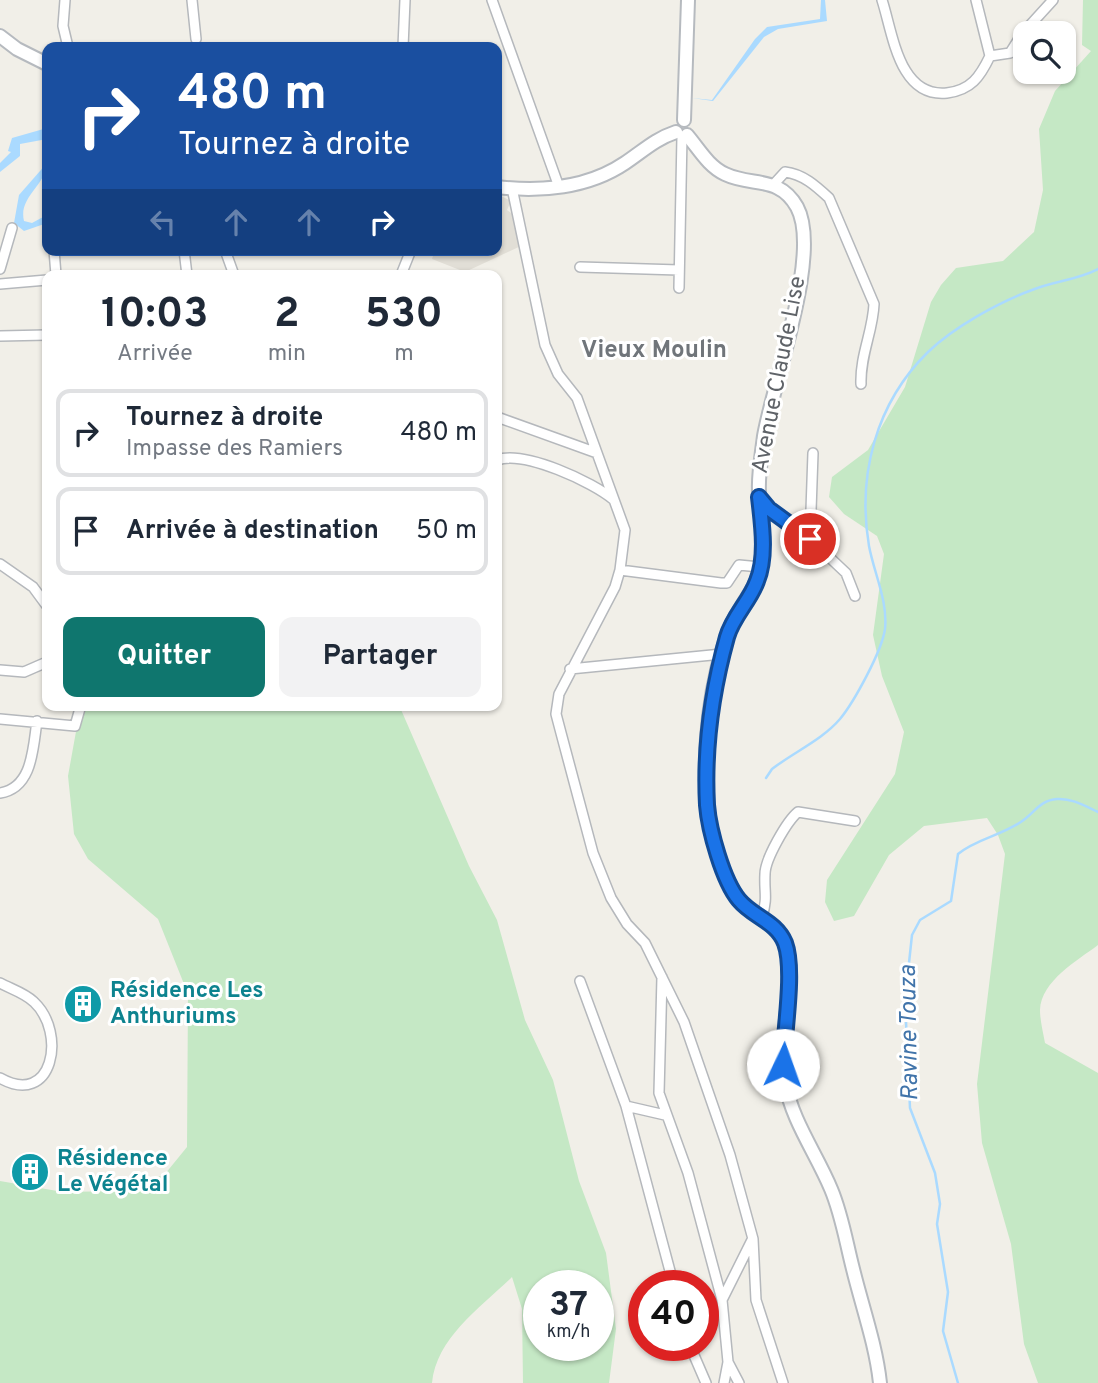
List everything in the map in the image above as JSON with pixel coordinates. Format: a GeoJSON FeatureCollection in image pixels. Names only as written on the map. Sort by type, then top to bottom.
{"type":"FeatureCollection","features":[{"type":"Feature","properties":{"kind":"street"},"geometry":{"type":"LineString","coordinates":[[65,0],[63,26],[67,42]]}},
{"type":"Feature","properties":{"kind":"street"},"geometry":{"type":"LineString","coordinates":[[192,0],[195,39]]}},
{"type":"Feature","properties":{"kind":"street"},"geometry":{"type":"LineString","coordinates":[[403,42],[405,0]]}},
{"type":"Feature","properties":{"kind":"street"},"geometry":{"type":"LineString","coordinates":[[492,0],[559,187]]}},
{"type":"Feature","properties":{"kind":"street"},"geometry":{"type":"LineString","coordinates":[[502,187],[559,187],[586,181],[616,169],[646,146],[682,134],[690,125],[684,120],[688,0]]}},
{"type":"Feature","properties":{"kind":"street"},"geometry":{"type":"LineString","coordinates":[[882,0],[909,78],[921,89],[940,93],[964,90],[982,74],[990,56],[976,0]]}},
{"type":"Feature","properties":{"kind":"street"},"geometry":{"type":"LineString","coordinates":[[990,56],[1010,53],[1022,34],[1053,0]]}},
{"type":"Feature","properties":{"kind":"street"},"geometry":{"type":"LineString","coordinates":[[0,36],[17,49],[42,62]]}},
{"type":"Feature","properties":{"kind":"street"},"geometry":{"type":"LineString","coordinates":[[682,134],[723,172],[774,184],[785,172],[793,173],[815,185],[828,198],[874,304],[874,317],[863,348],[862,384]]}},
{"type":"Feature","properties":{"kind":"street"},"geometry":{"type":"LineString","coordinates":[[679,288],[682,134]]}},
{"type":"Feature","properties":{"kind":"street","name":"Avenue Claude Lise"},"geometry":{"type":"LineString","coordinates":[[774,184],[795,203],[803,230],[795,309],[764,437],[759,497],[761,567],[752,592],[735,618],[713,688],[707,807],[720,859],[732,889],[745,906],[775,926],[788,956],[783,1065],[785,1083],[803,1136],[837,1203],[880,1383]]}},
{"type":"Feature","properties":{"kind":"street"},"geometry":{"type":"LineString","coordinates":[[512,188],[545,345],[558,374],[577,398],[625,530],[615,587],[570,668],[559,694],[556,714],[593,853],[626,924],[645,943],[684,1022],[730,1155],[753,1238],[756,1300],[783,1383]]}},
{"type":"Feature","properties":{"kind":"street"},"geometry":{"type":"LineString","coordinates":[[0,269],[12,228]]}},
{"type":"Feature","properties":{"kind":"street"},"geometry":{"type":"LineString","coordinates":[[580,267],[679,270]]}},
{"type":"Feature","properties":{"kind":"street"},"geometry":{"type":"LineString","coordinates":[[0,284],[42,280]]}},
{"type":"Feature","properties":{"kind":"street"},"geometry":{"type":"LineString","coordinates":[[0,336],[42,335]]}},
{"type":"Feature","properties":{"kind":"street"},"geometry":{"type":"LineString","coordinates":[[502,419],[597,453]]}},
{"type":"Feature","properties":{"kind":"street"},"geometry":{"type":"LineString","coordinates":[[810,539],[813,453]]}},
{"type":"Feature","properties":{"kind":"street"},"geometry":{"type":"LineString","coordinates":[[502,459],[511,457],[530,461],[594,485],[616,502]]}},
{"type":"Feature","properties":{"kind":"street"},"geometry":{"type":"LineString","coordinates":[[759,497],[769,509],[810,539],[846,573],[855,596]]}},
{"type":"Feature","properties":{"kind":"street"},"geometry":{"type":"LineString","coordinates":[[0,564],[33,587],[42,599]]}},
{"type":"Feature","properties":{"kind":"street"},"geometry":{"type":"LineString","coordinates":[[620,570],[727,583],[739,565],[761,567]]}},
{"type":"Feature","properties":{"kind":"street"},"geometry":{"type":"LineString","coordinates":[[570,668],[722,654]]}},
{"type":"Feature","properties":{"kind":"street"},"geometry":{"type":"LineString","coordinates":[[0,670],[24,672],[42,664]]}},
{"type":"Feature","properties":{"kind":"street"},"geometry":{"type":"LineString","coordinates":[[0,719],[75,726],[79,711]]}},
{"type":"Feature","properties":{"kind":"street"},"geometry":{"type":"LineString","coordinates":[[0,793],[12,789],[24,778],[37,722]]}},
{"type":"Feature","properties":{"kind":"street"},"geometry":{"type":"LineString","coordinates":[[762,917],[768,897],[764,872],[787,821],[799,813],[855,821]]}},
{"type":"Feature","properties":{"kind":"street"},"geometry":{"type":"LineString","coordinates":[[662,975],[657,1070],[659,1093],[688,1174],[722,1300],[728,1362],[724,1383]]}},
{"type":"Feature","properties":{"kind":"street"},"geometry":{"type":"LineString","coordinates":[[580,981],[626,1106],[670,1270]]}},
{"type":"Feature","properties":{"kind":"street"},"geometry":{"type":"LineString","coordinates":[[0,983],[35,1002],[51,1030],[54,1052],[46,1073],[33,1082],[9,1083],[0,1078]]}},
{"type":"Feature","properties":{"kind":"street"},"geometry":{"type":"LineString","coordinates":[[626,1106],[666,1115]]}},
{"type":"Feature","properties":{"kind":"street"},"geometry":{"type":"LineString","coordinates":[[722,1300],[753,1238]]}},
{"type":"Feature","properties":{"kind":"street"},"geometry":{"type":"LineString","coordinates":[[696,1361],[706,1383]]}},
{"type":"Feature","properties":{"kind":"street"},"geometry":{"type":"LineString","coordinates":[[728,1362],[739,1383]]}},
{"type":"Feature","properties":{"kind":"shaded area"},"geometry":{"type":"Polygon","coordinates":[[[502,196],[511,201],[507,210],[514,215],[523,245],[502,255],[502,196]]]}},
{"type":"Feature","properties":{"kind":"shaded area"},"geometry":{"type":"Polygon","coordinates":[[[433,256],[499,256],[469,270],[460,270],[432,259],[433,256]]]}},
{"type":"Feature","properties":{"kind":"green space"},"geometry":{"type":"Polygon","coordinates":[[[1083,0],[1098,0],[1098,945],[1062,972],[1047,990],[1040,1010],[1045,1043],[1098,1073],[1098,1383],[1038,1383],[1024,1344],[1011,1244],[982,1143],[977,1084],[1005,854],[998,835],[987,818],[924,826],[889,855],[854,916],[834,921],[825,902],[827,880],[895,774],[904,732],[882,676],[873,635],[884,554],[877,536],[844,514],[829,497],[832,477],[868,450],[905,387],[931,302],[941,285],[956,268],[1003,261],[1034,232],[1043,190],[1039,129],[1055,91],[1061,84],[1076,84],[1076,68],[1091,51],[1082,45],[1083,0]]]}},
{"type":"Feature","properties":{"kind":"green space"},"geometry":{"type":"Polygon","coordinates":[[[83,711],[402,711],[469,866],[497,920],[525,1020],[553,1080],[579,1181],[606,1253],[608,1270],[523,1270],[523,1361],[612,1361],[609,1383],[523,1383],[522,1309],[512,1277],[462,1324],[451,1338],[435,1367],[432,1383],[0,1383],[0,1181],[63,1192],[123,1191],[165,1174],[187,1147],[188,994],[158,919],[88,859],[74,834],[68,776],[77,726],[83,711]]]}},
{"type":"Feature","properties":{"kind":"green space"},"geometry":{"type":"Polygon","coordinates":[[[614,1314],[616,1329],[614,1344],[614,1314]]]}},
{"type":"Feature","properties":{"kind":"water"},"geometry":{"type":"Polygon","coordinates":[[[821,0],[825,0],[827,21],[778,29],[764,37],[713,101],[692,98],[712,100],[755,39],[767,27],[820,19],[821,0]]]}},
{"type":"Feature","properties":{"kind":"water"},"geometry":{"type":"Polygon","coordinates":[[[42,129],[42,140],[20,144],[20,156],[0,172],[0,163],[11,152],[8,151],[12,138],[42,129]]]}},
{"type":"Feature","properties":{"kind":"water"},"geometry":{"type":"Polygon","coordinates":[[[42,169],[42,179],[23,212],[24,221],[32,223],[42,218],[42,225],[24,231],[14,223],[19,195],[42,169]]]}},
{"type":"Feature","properties":{"kind":"waterway"},"geometry":{"type":"LineString","coordinates":[[766,778],[772,769],[816,740],[840,719],[853,701],[879,650],[885,619],[869,546],[866,493],[874,442],[895,394],[928,352],[991,308],[1040,287],[1098,269]]}},
{"type":"Feature","properties":{"kind":"waterway","name":"Ravine Touza"},"geometry":{"type":"LineString","coordinates":[[958,1383],[943,1331],[948,1292],[937,1224],[940,1204],[935,1173],[910,1108],[905,1000],[912,935],[920,920],[951,901],[958,854],[1009,829],[1047,801],[1073,801],[1098,812]]}},
{"type":"Feature","properties":{"kind":"place","name":"Résidence Les Anthuriums"},"geometry":{"type":"Point","coordinates":[83,1004]}},
{"type":"Feature","properties":{"kind":"place","name":"Résidence Le Végétal"},"geometry":{"type":"Point","coordinates":[30,1172]}},
{"type":"Feature","properties":{"kind":"district","name":"Vieux Moulin"},"geometry":{"type":"Point","coordinates":[654,351]}},
{"type":"Feature","properties":{"kind":"route"},"geometry":{"type":"LineString","coordinates":[[783,1065],[789,970],[786,946],[775,926],[738,899],[720,859],[707,807],[708,746],[713,688],[728,634],[752,592],[761,567],[759,497],[769,509],[810,539]]}}]}
